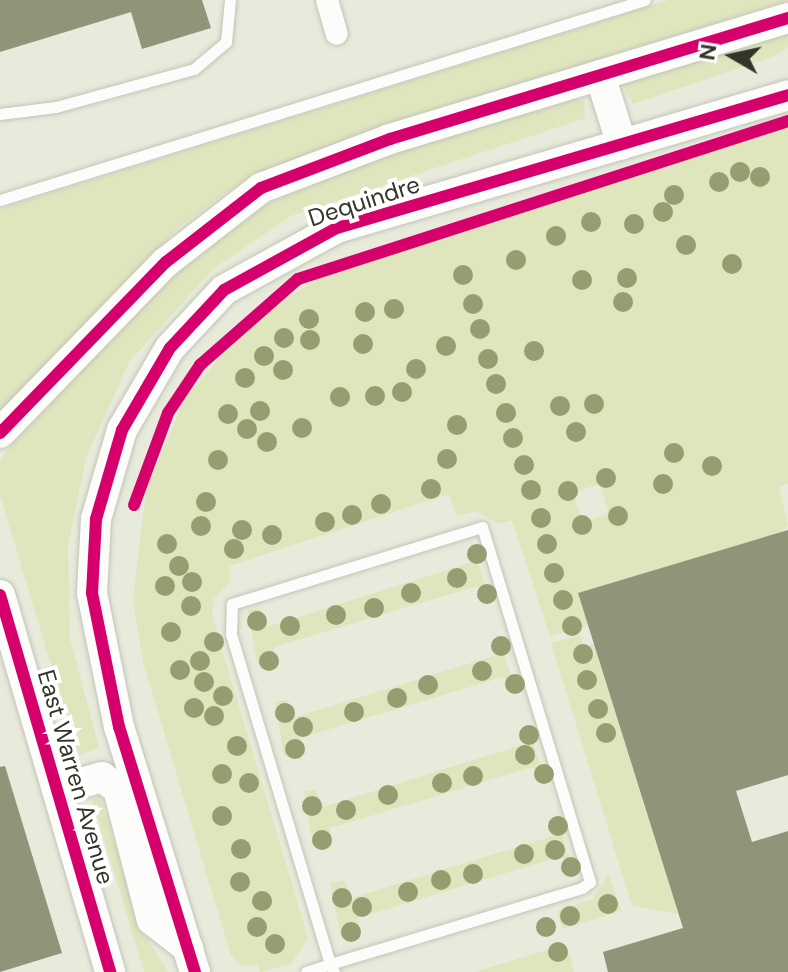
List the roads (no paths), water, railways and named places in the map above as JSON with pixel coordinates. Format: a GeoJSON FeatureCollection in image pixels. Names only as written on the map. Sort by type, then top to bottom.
{"type":"FeatureCollection","features":[{"type":"Feature","properties":{"kind":"main road","name":"Dequindre"},"geometry":{"type":"LineString","coordinates":[[0,433],[166,262],[261,188],[376,143],[788,18]]}},
{"type":"Feature","properties":{"kind":"main road"},"geometry":{"type":"LineString","coordinates":[[600,75],[622,145]]}},
{"type":"Feature","properties":{"kind":"main road","name":"Dequindre"},"geometry":{"type":"LineString","coordinates":[[191,960],[129,762],[92,593],[96,519],[122,430],[170,348],[224,290],[299,245],[782,93]]}},
{"type":"Feature","properties":{"kind":"main road","name":"East Warren Avenue"},"geometry":{"type":"LineString","coordinates":[[0,595],[110,972]]}},
{"type":"Feature","properties":{"kind":"main road"},"geometry":{"type":"LineString","coordinates":[[57,790],[102,777],[118,789],[152,920],[191,960]]}},
{"type":"Feature","properties":{"kind":"street"},"geometry":{"type":"LineString","coordinates":[[327,0],[337,34]]}},
{"type":"Feature","properties":{"kind":"lane"},"geometry":{"type":"LineString","coordinates":[[0,114],[56,107],[194,69],[226,42],[230,0]]}},
{"type":"Feature","properties":{"kind":"lane"},"geometry":{"type":"LineString","coordinates":[[0,200],[645,0]]}},
{"type":"Feature","properties":{"kind":"lane"},"geometry":{"type":"LineString","coordinates":[[306,972],[332,968],[590,882],[482,527],[232,604],[231,634],[332,968]]}}]}
